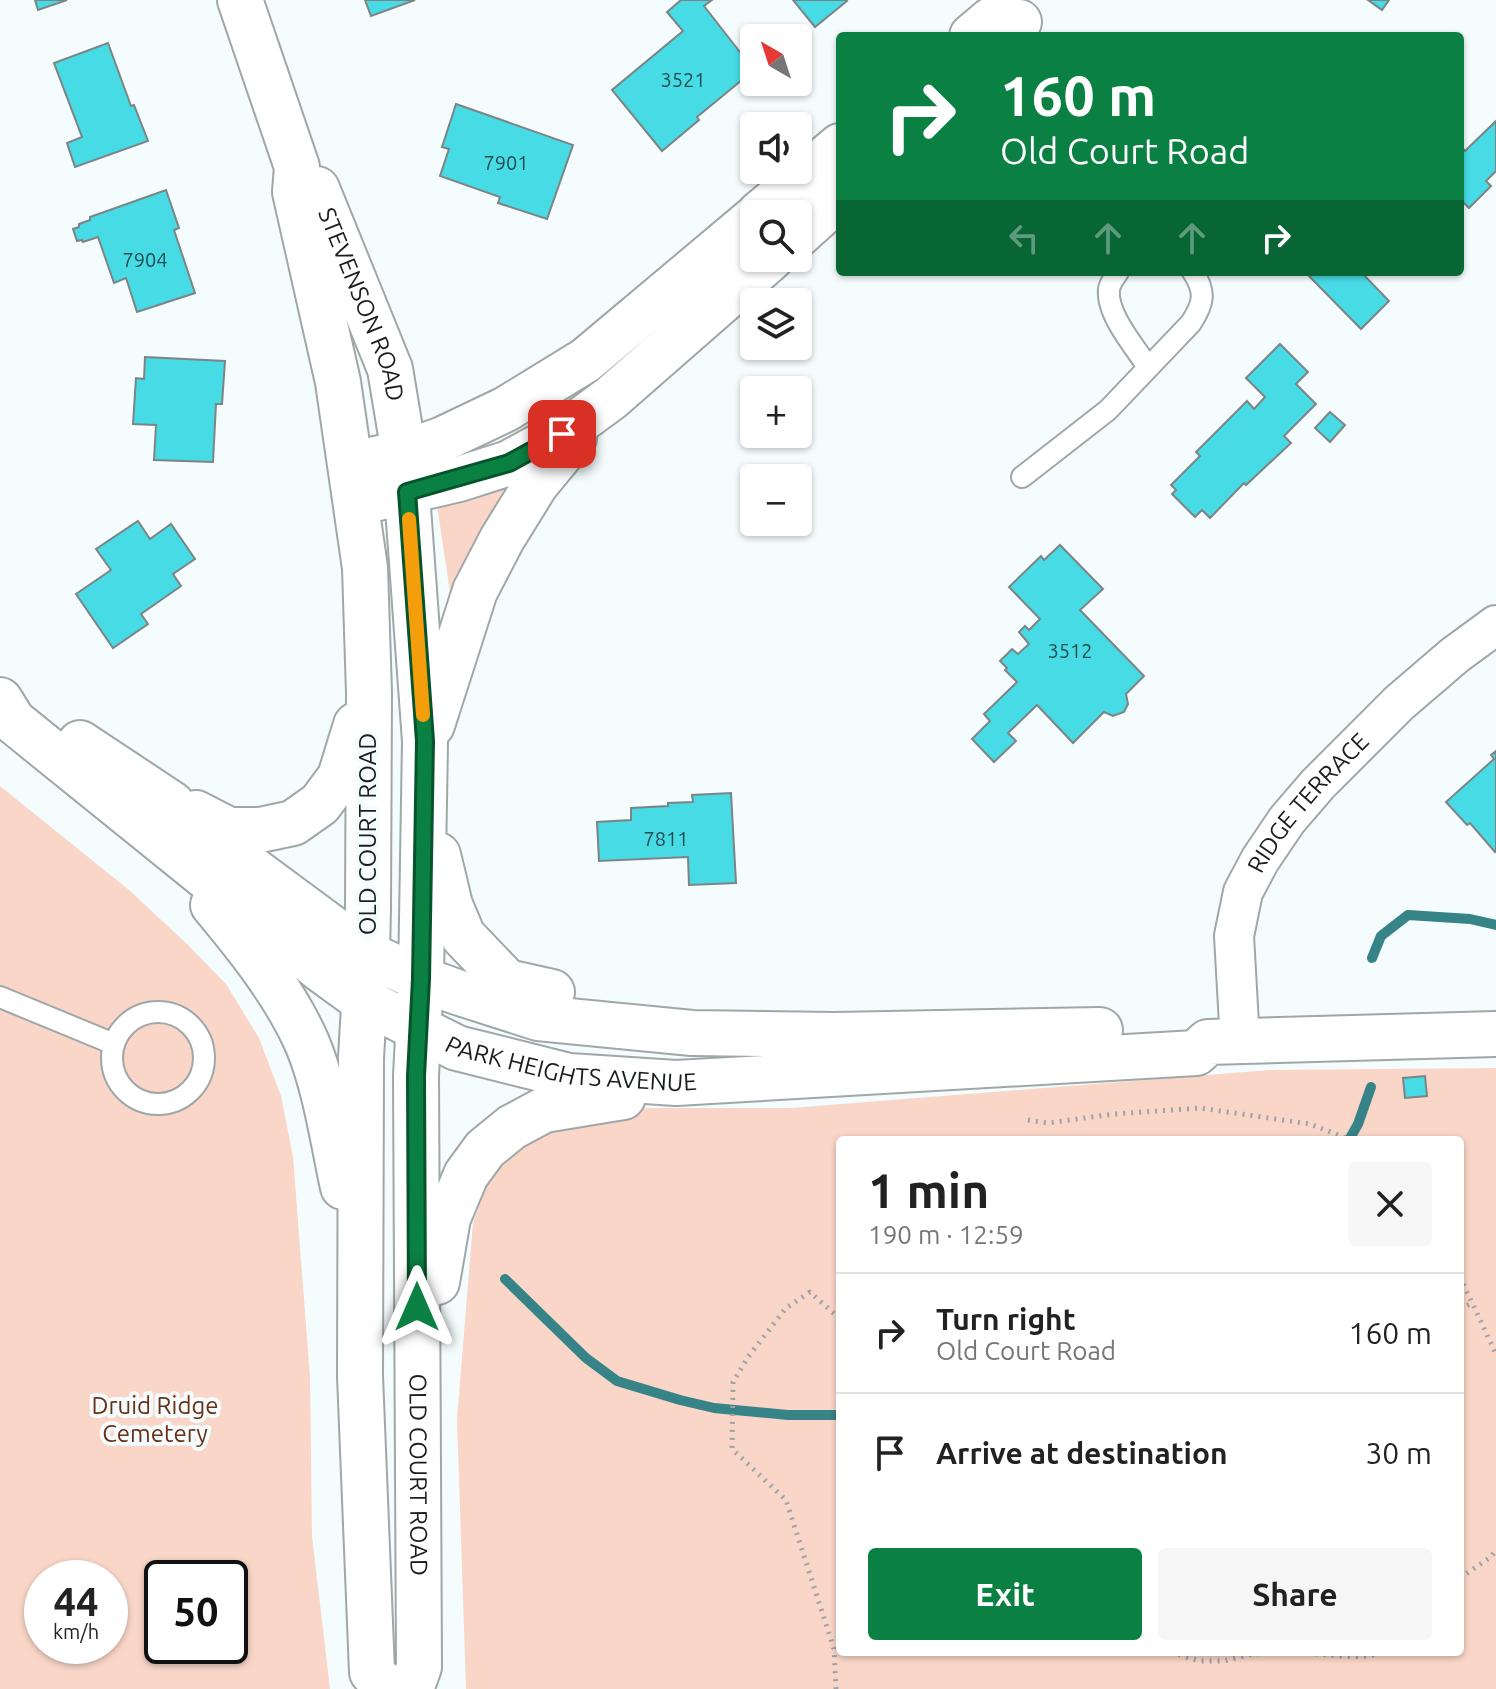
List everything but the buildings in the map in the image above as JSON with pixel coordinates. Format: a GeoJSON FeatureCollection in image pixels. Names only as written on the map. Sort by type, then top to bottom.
{"type":"FeatureCollection","features":[{"type":"Feature","properties":{"kind":"main road","name":"STEVENSON ROAD"},"geometry":{"type":"LineString","coordinates":[[240,0],[297,167],[295,192],[338,382],[352,483]]}},
{"type":"Feature","properties":{"kind":"main road"},"geometry":{"type":"LineString","coordinates":[[977,32],[991,20],[1026,19]]}},
{"type":"Feature","properties":{"kind":"main road"},"geometry":{"type":"LineString","coordinates":[[776,200],[836,149]]}},
{"type":"Feature","properties":{"kind":"main road","name":"STEVENSON ROAD"},"geometry":{"type":"LineString","coordinates":[[297,167],[314,183],[390,369],[406,473]]}},
{"type":"Feature","properties":{"kind":"main road"},"geometry":{"type":"LineString","coordinates":[[812,222],[836,201]]}},
{"type":"Feature","properties":{"kind":"main road"},"geometry":{"type":"LineString","coordinates":[[406,473],[443,439],[506,409],[586,360],[740,231]]}},
{"type":"Feature","properties":{"kind":"main road"},"geometry":{"type":"LineString","coordinates":[[352,483],[406,473],[509,463],[562,434],[611,398],[755,272]]}},
{"type":"Feature","properties":{"kind":"main road"},"geometry":{"type":"LineString","coordinates":[[425,741],[475,591],[502,539],[536,484],[611,398]]}},
{"type":"Feature","properties":{"kind":"main road","name":"OLD COURT ROAD"},"geometry":{"type":"LineString","coordinates":[[406,473],[425,741],[416,1076],[419,1667],[411,1689]]}},
{"type":"Feature","properties":{"kind":"main road","name":"OLD COURT ROAD"},"geometry":{"type":"LineString","coordinates":[[352,483],[365,568],[369,693],[367,954],[361,1058],[360,1376],[372,1672],[387,1689]]}},
{"type":"Feature","properties":{"kind":"main road"},"geometry":{"type":"LineString","coordinates":[[360,1266],[320,1085],[307,1043],[278,991],[165,822],[184,807],[229,830],[260,830],[293,823],[320,804],[340,777],[362,703],[369,693]]}},
{"type":"Feature","properties":{"kind":"main road","name":"PARK HEIGHTS AVENUE"},"geometry":{"type":"LineString","coordinates":[[1,701],[24,706],[165,822],[320,969],[364,1001],[457,1048],[569,1076],[676,1083],[1196,1053],[1224,1042],[1496,1034]]}},
{"type":"Feature","properties":{"kind":"main road"},"geometry":{"type":"LineString","coordinates":[[424,802],[450,905],[463,936],[507,982],[635,1012],[648,1029]]}},
{"type":"Feature","properties":{"kind":"main road","name":"PARK HEIGHTS AVENUE"},"geometry":{"type":"LineString","coordinates":[[165,822],[179,815],[367,954],[421,979],[538,1018],[692,1033],[834,1035],[1194,1027],[1224,1042]]}},
{"type":"Feature","properties":{"kind":"main road"},"geometry":{"type":"LineString","coordinates":[[417,1365],[423,1358],[448,1218],[466,1175],[485,1149],[512,1127],[544,1110],[663,1090],[676,1083]]}},
{"type":"Feature","properties":{"kind":"street","name":"RIDGE TERRACE"},"geometry":{"type":"LineString","coordinates":[[1224,1042],[1234,936],[1243,892],[1260,860],[1287,820],[1318,784],[1399,703],[1496,625]]}},
{"type":"Feature","properties":{"kind":"lane"},"geometry":{"type":"LineString","coordinates":[[1116,276],[1109,287],[1111,304],[1121,328],[1148,367]]}},
{"type":"Feature","properties":{"kind":"lane"},"geometry":{"type":"LineString","coordinates":[[1022,477],[1108,410],[1191,323],[1201,307],[1202,285],[1196,276]]}},
{"type":"Feature","properties":{"kind":"lane"},"geometry":{"type":"LineString","coordinates":[[0,997],[114,1044]]}},
{"type":"Feature","properties":{"kind":"lane"},"geometry":{"type":"LineString","coordinates":[[163,1012],[183,1018],[197,1033],[201,1043],[204,1052],[202,1073],[192,1091],[174,1102],[153,1105],[134,1098],[119,1083],[112,1064],[114,1044],[125,1026],[142,1015],[163,1012]]}},
{"type":"Feature","properties":{"kind":"path"},"geometry":{"type":"LineString","coordinates":[[1028,1120],[1048,1123],[1114,1114],[1200,1108],[1310,1124],[1341,1136]]}},
{"type":"Feature","properties":{"kind":"path"},"geometry":{"type":"LineString","coordinates":[[1464,1286],[1496,1355]]}},
{"type":"Feature","properties":{"kind":"path"},"geometry":{"type":"LineString","coordinates":[[836,1315],[810,1292],[786,1308],[733,1382],[732,1433],[732,1449],[786,1500],[834,1649],[836,1689]]}},
{"type":"Feature","properties":{"kind":"path"},"geometry":{"type":"LineString","coordinates":[[1464,1307],[1472,1303]]}},
{"type":"Feature","properties":{"kind":"path"},"geometry":{"type":"LineString","coordinates":[[1464,1575],[1496,1550]]}},
{"type":"Feature","properties":{"kind":"path"},"geometry":{"type":"LineString","coordinates":[[1183,1656],[1199,1661],[1224,1661],[1245,1656]]}},
{"type":"Feature","properties":{"kind":"green space"},"geometry":{"type":"Polygon","coordinates":[[[503,485],[505,488],[452,594],[437,505],[503,485]]]}},
{"type":"Feature","properties":{"kind":"green space","name":"Druid Ridge Cemetery"},"geometry":{"type":"Polygon","coordinates":[[[0,786],[129,890],[226,984],[259,1038],[281,1096],[293,1157],[310,1377],[312,1536],[330,1689],[0,1689],[0,786]]]}},
{"type":"Feature","properties":{"kind":"green space"},"geometry":{"type":"Polygon","coordinates":[[[1496,1068],[1496,1689],[466,1689],[457,1419],[473,1223],[491,1174],[517,1140],[613,1108],[791,1108],[1270,1070],[1496,1068]]]}},
{"type":"Feature","properties":{"kind":"waterway"},"geometry":{"type":"LineString","coordinates":[[1372,958],[1381,936],[1408,915],[1470,919],[1496,925]]}},
{"type":"Feature","properties":{"kind":"waterway"},"geometry":{"type":"LineString","coordinates":[[1351,1136],[1371,1087]]}},
{"type":"Feature","properties":{"kind":"waterway"},"geometry":{"type":"LineString","coordinates":[[505,1279],[586,1358],[617,1381],[714,1408],[788,1415],[836,1415]]}},
{"type":"Feature","properties":{"kind":"slow traffic"},"geometry":{"type":"LineString","coordinates":[[409,519],[423,715]]}},
{"type":"Feature","properties":{"kind":"route"},"geometry":{"type":"LineString","coordinates":[[417,1307],[416,1076],[425,741],[407,492],[509,463],[562,434]]}}]}
